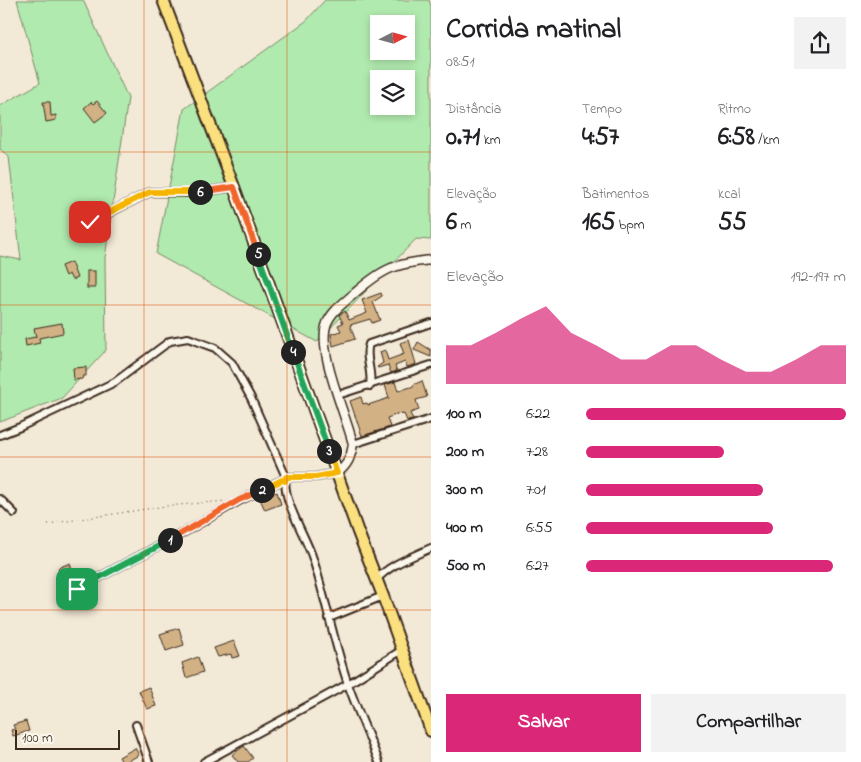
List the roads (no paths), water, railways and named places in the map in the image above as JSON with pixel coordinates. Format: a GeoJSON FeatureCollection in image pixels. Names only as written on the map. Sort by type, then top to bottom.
{"type":"FeatureCollection","features":[{"type":"Feature","properties":{"kind":"main road"},"geometry":{"type":"LineString","coordinates":[[163,0],[234,187],[431,731]]}},
{"type":"Feature","properties":{"kind":"street"},"geometry":{"type":"LineString","coordinates":[[90,222],[150,192],[194,193],[234,187]]}},
{"type":"Feature","properties":{"kind":"street"},"geometry":{"type":"LineString","coordinates":[[77,589],[183,533],[239,500],[282,480],[337,473],[346,466],[351,457],[353,444],[332,379],[325,349],[324,336],[326,326],[339,306],[383,271],[412,262],[431,260]]}},
{"type":"Feature","properties":{"kind":"street"},"geometry":{"type":"LineString","coordinates":[[370,386],[372,377],[366,351],[369,344],[431,323]]}},
{"type":"Feature","properties":{"kind":"street"},"geometry":{"type":"LineString","coordinates":[[0,435],[115,382],[170,341],[188,338],[215,348],[232,363],[251,398],[286,479],[287,500],[304,533],[313,558],[348,684],[379,762]]}},
{"type":"Feature","properties":{"kind":"street"},"geometry":{"type":"LineString","coordinates":[[338,395],[431,365]]}},
{"type":"Feature","properties":{"kind":"street"},"geometry":{"type":"LineString","coordinates":[[353,444],[431,419]]}},
{"type":"Feature","properties":{"kind":"street"},"geometry":{"type":"LineString","coordinates":[[0,499],[14,513]]}},
{"type":"Feature","properties":{"kind":"street"},"geometry":{"type":"LineString","coordinates":[[376,580],[392,566],[431,548]]}},
{"type":"Feature","properties":{"kind":"street"},"geometry":{"type":"LineString","coordinates":[[329,618],[383,596]]}},
{"type":"Feature","properties":{"kind":"street"},"geometry":{"type":"LineString","coordinates":[[204,762],[348,684],[402,650]]}},
{"type":"Feature","properties":{"kind":"street"},"geometry":{"type":"LineString","coordinates":[[136,725],[149,762]]}}]}
